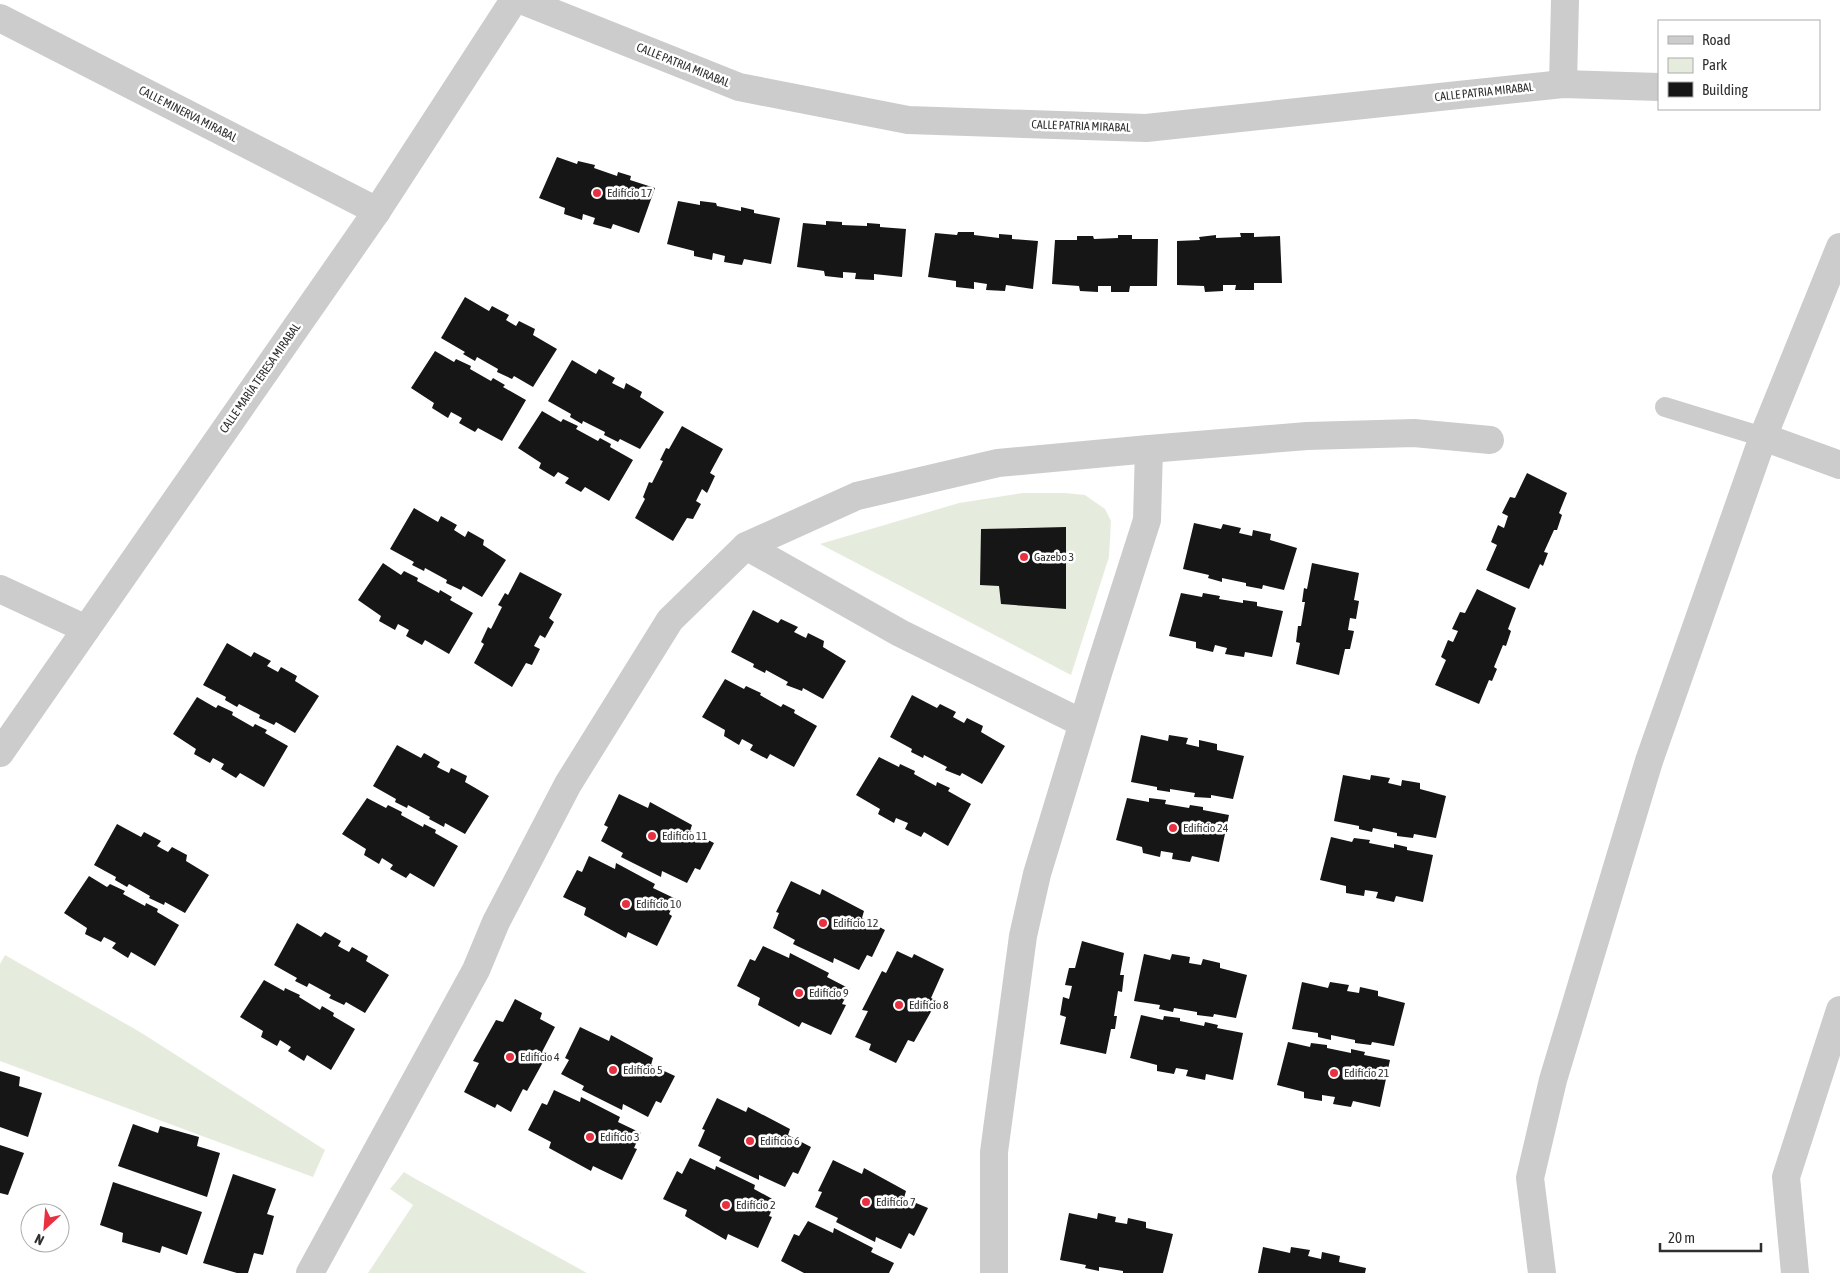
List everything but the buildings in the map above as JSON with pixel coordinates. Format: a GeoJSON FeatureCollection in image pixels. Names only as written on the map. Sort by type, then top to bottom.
{"type":"FeatureCollection","features":[{"type":"Feature","properties":{"kind":"street","name":"CALLE MARÍA TERESA MIRABAL"},"geometry":{"type":"LineString","coordinates":[[0,752],[376,210],[514,0]]}},
{"type":"Feature","properties":{"kind":"street","name":"CALLE PATRIA MIRABAL"},"geometry":{"type":"LineString","coordinates":[[521,0],[738,87],[908,120],[1146,128],[1562,84],[1658,87]]}},
{"type":"Feature","properties":{"kind":"street"},"geometry":{"type":"LineString","coordinates":[[1562,84],[1565,0]]}},
{"type":"Feature","properties":{"kind":"street","name":"CALLE MINERVA MIRABAL"},"geometry":{"type":"LineString","coordinates":[[0,18],[376,210]]}},
{"type":"Feature","properties":{"kind":"street"},"geometry":{"type":"LineString","coordinates":[[1542,1273],[1530,1178],[1553,1080],[1649,761],[1763,437],[1840,247]]}},
{"type":"Feature","properties":{"kind":"street"},"geometry":{"type":"LineString","coordinates":[[310,1273],[476,970],[496,922],[568,784],[670,620],[746,546],[856,496],[998,463],[1307,436],[1414,432],[1490,440]]}},
{"type":"Feature","properties":{"kind":"street"},"geometry":{"type":"LineString","coordinates":[[1763,437],[1840,465]]}},
{"type":"Feature","properties":{"kind":"street"},"geometry":{"type":"LineString","coordinates":[[994,1273],[994,1152],[1022,936],[1037,874],[1082,723],[1147,520],[1149,449]]}},
{"type":"Feature","properties":{"kind":"street"},"geometry":{"type":"LineString","coordinates":[[746,546],[900,633],[1082,723]]}},
{"type":"Feature","properties":{"kind":"street"},"geometry":{"type":"LineString","coordinates":[[0,589],[86,629]]}},
{"type":"Feature","properties":{"kind":"street"},"geometry":{"type":"LineString","coordinates":[[1795,1273],[1786,1177],[1840,1010]]}},
{"type":"Feature","properties":{"kind":"lane"},"geometry":{"type":"LineString","coordinates":[[1665,407],[1763,437]]}},
{"type":"Feature","properties":{"kind":"green space"},"geometry":{"type":"Polygon","coordinates":[[[1023,493],[1085,495],[1105,509],[1111,521],[1109,557],[1071,675],[820,544],[959,503],[1023,493]]]}},
{"type":"Feature","properties":{"kind":"green space"},"geometry":{"type":"Polygon","coordinates":[[[5,955],[140,1032],[325,1150],[313,1177],[0,1061],[0,964],[5,955]]]}},
{"type":"Feature","properties":{"kind":"green space"},"geometry":{"type":"Polygon","coordinates":[[[404,1172],[587,1273],[368,1273],[413,1205],[390,1189],[404,1172]]]}},
{"type":"Feature","properties":{"kind":"place","name":"Edificio 17"},"geometry":{"type":"Point","coordinates":[597,193]}},
{"type":"Feature","properties":{"kind":"place","name":"Gazebo 3"},"geometry":{"type":"Point","coordinates":[1024,557]}},
{"type":"Feature","properties":{"kind":"place","name":"Edificio 24"},"geometry":{"type":"Point","coordinates":[1173,828]}},
{"type":"Feature","properties":{"kind":"place","name":"Edificio 11"},"geometry":{"type":"Point","coordinates":[652,836]}},
{"type":"Feature","properties":{"kind":"place","name":"Edificio 10"},"geometry":{"type":"Point","coordinates":[626,904]}},
{"type":"Feature","properties":{"kind":"place","name":"Edificio 12"},"geometry":{"type":"Point","coordinates":[823,923]}},
{"type":"Feature","properties":{"kind":"place","name":"Edificio 9"},"geometry":{"type":"Point","coordinates":[799,993]}},
{"type":"Feature","properties":{"kind":"place","name":"Edificio 8"},"geometry":{"type":"Point","coordinates":[899,1005]}},
{"type":"Feature","properties":{"kind":"place","name":"Edificio 4"},"geometry":{"type":"Point","coordinates":[510,1057]}},
{"type":"Feature","properties":{"kind":"place","name":"Edificio 5"},"geometry":{"type":"Point","coordinates":[613,1070]}},
{"type":"Feature","properties":{"kind":"place","name":"Edificio 21"},"geometry":{"type":"Point","coordinates":[1334,1073]}},
{"type":"Feature","properties":{"kind":"place","name":"Edificio 3"},"geometry":{"type":"Point","coordinates":[590,1137]}},
{"type":"Feature","properties":{"kind":"place","name":"Edificio 6"},"geometry":{"type":"Point","coordinates":[750,1141]}},
{"type":"Feature","properties":{"kind":"place","name":"Edificio 7"},"geometry":{"type":"Point","coordinates":[866,1202]}},
{"type":"Feature","properties":{"kind":"place","name":"Edificio 2"},"geometry":{"type":"Point","coordinates":[726,1205]}}]}
